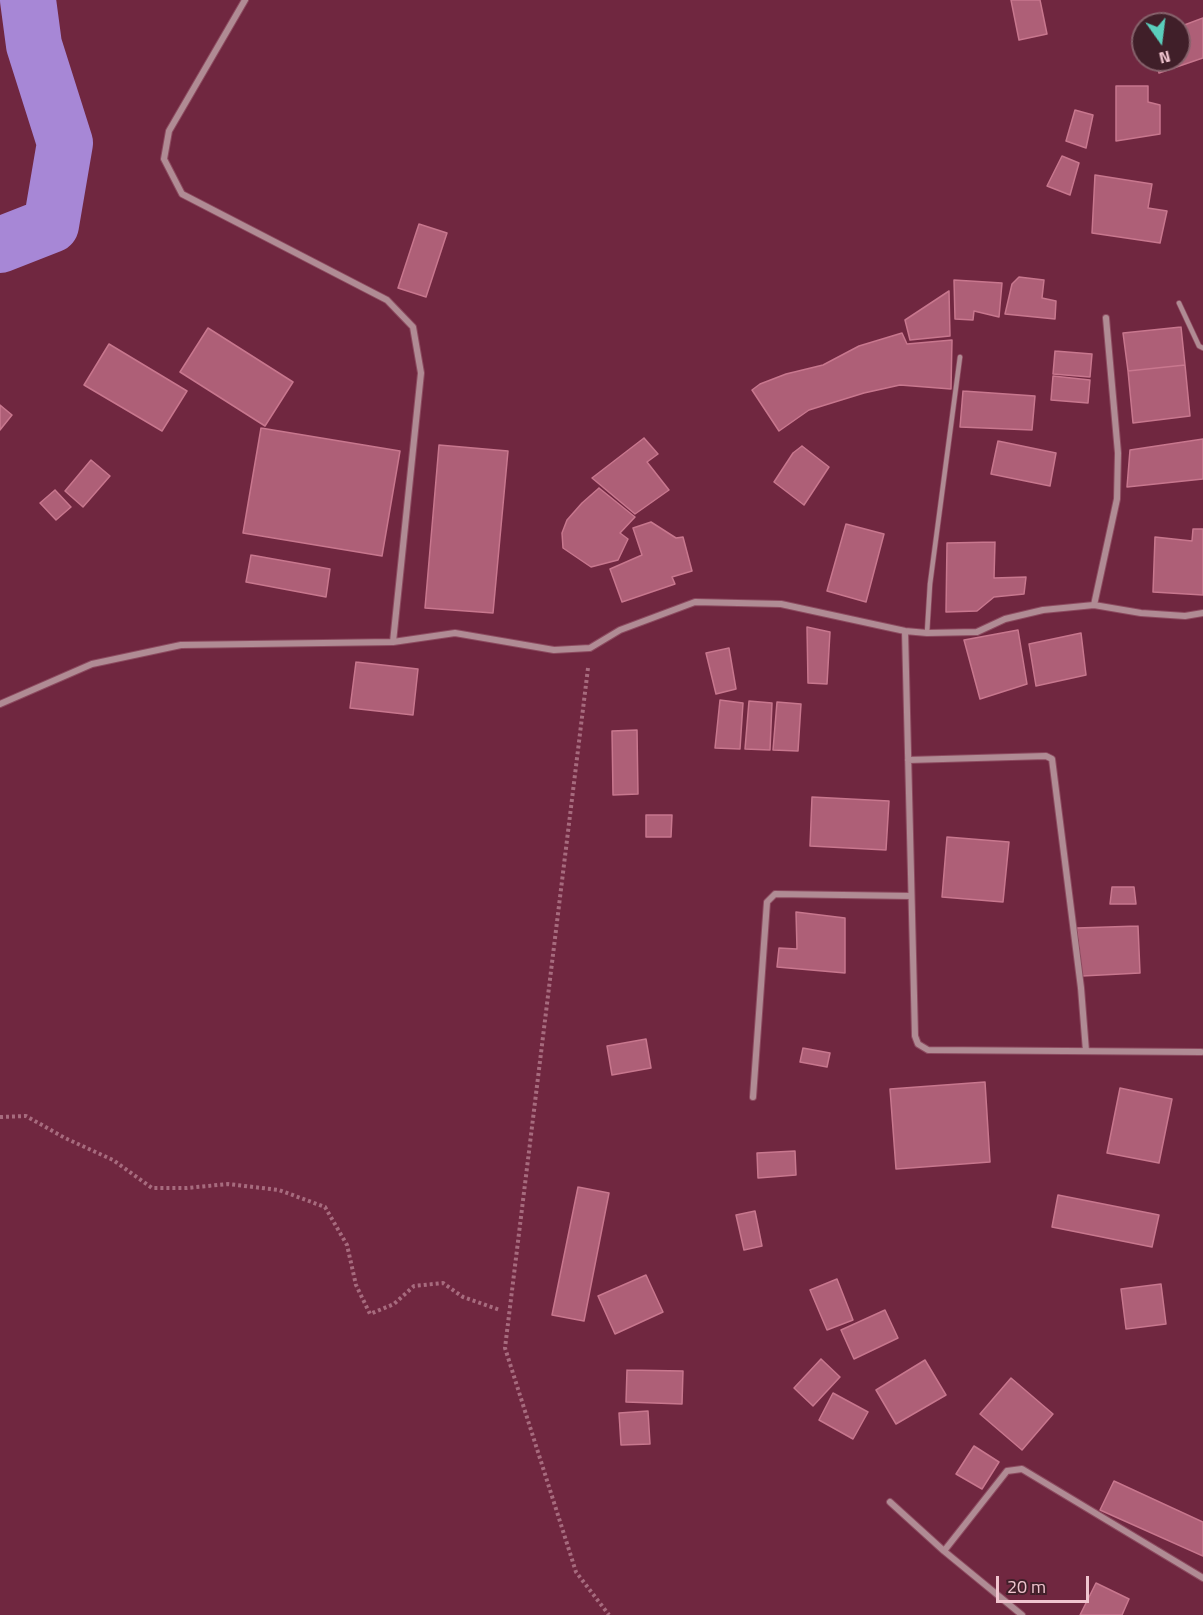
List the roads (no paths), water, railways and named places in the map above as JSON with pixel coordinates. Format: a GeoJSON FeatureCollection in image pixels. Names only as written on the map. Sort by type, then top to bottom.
{"type":"FeatureCollection","features":[{"type":"Feature","properties":{"kind":"street"},"geometry":{"type":"LineString","coordinates":[[245,0],[169,131],[164,159],[182,194],[387,300],[413,327],[421,373],[393,642]]}},
{"type":"Feature","properties":{"kind":"street"},"geometry":{"type":"LineString","coordinates":[[1094,605],[1118,499],[1118,453],[1106,318]]}},
{"type":"Feature","properties":{"kind":"street"},"geometry":{"type":"LineString","coordinates":[[0,704],[92,664],[181,645],[393,642],[455,633],[554,650],[590,648],[620,630],[695,602],[782,604],[905,632],[927,633],[977,632],[1005,619],[1043,610],[1094,605],[1141,613],[1185,616],[1203,613]]}},
{"type":"Feature","properties":{"kind":"street"},"geometry":{"type":"LineString","coordinates":[[905,632],[915,1036],[918,1044],[928,1050],[1201,1052]]}},
{"type":"Feature","properties":{"kind":"street"},"geometry":{"type":"LineString","coordinates":[[908,760],[1046,756],[1052,759],[1081,988],[1086,1051]]}},
{"type":"Feature","properties":{"kind":"street"},"geometry":{"type":"LineString","coordinates":[[753,1097],[767,902],[775,894],[911,896]]}},
{"type":"Feature","properties":{"kind":"street"},"geometry":{"type":"LineString","coordinates":[[944,1551],[1007,1471],[1022,1469],[1203,1578]]}},
{"type":"Feature","properties":{"kind":"street"},"geometry":{"type":"LineString","coordinates":[[890,1502],[944,1551],[1022,1615]]}},
{"type":"Feature","properties":{"kind":"lane"},"geometry":{"type":"LineString","coordinates":[[1179,303],[1199,346],[1203,348]]}},
{"type":"Feature","properties":{"kind":"lane"},"geometry":{"type":"LineString","coordinates":[[927,633],[934,552],[960,357]]}},
{"type":"Feature","properties":{"kind":"waterway"},"geometry":{"type":"LineString","coordinates":[[0,245],[51,225],[65,143],[34,45],[28,0]]}}]}
